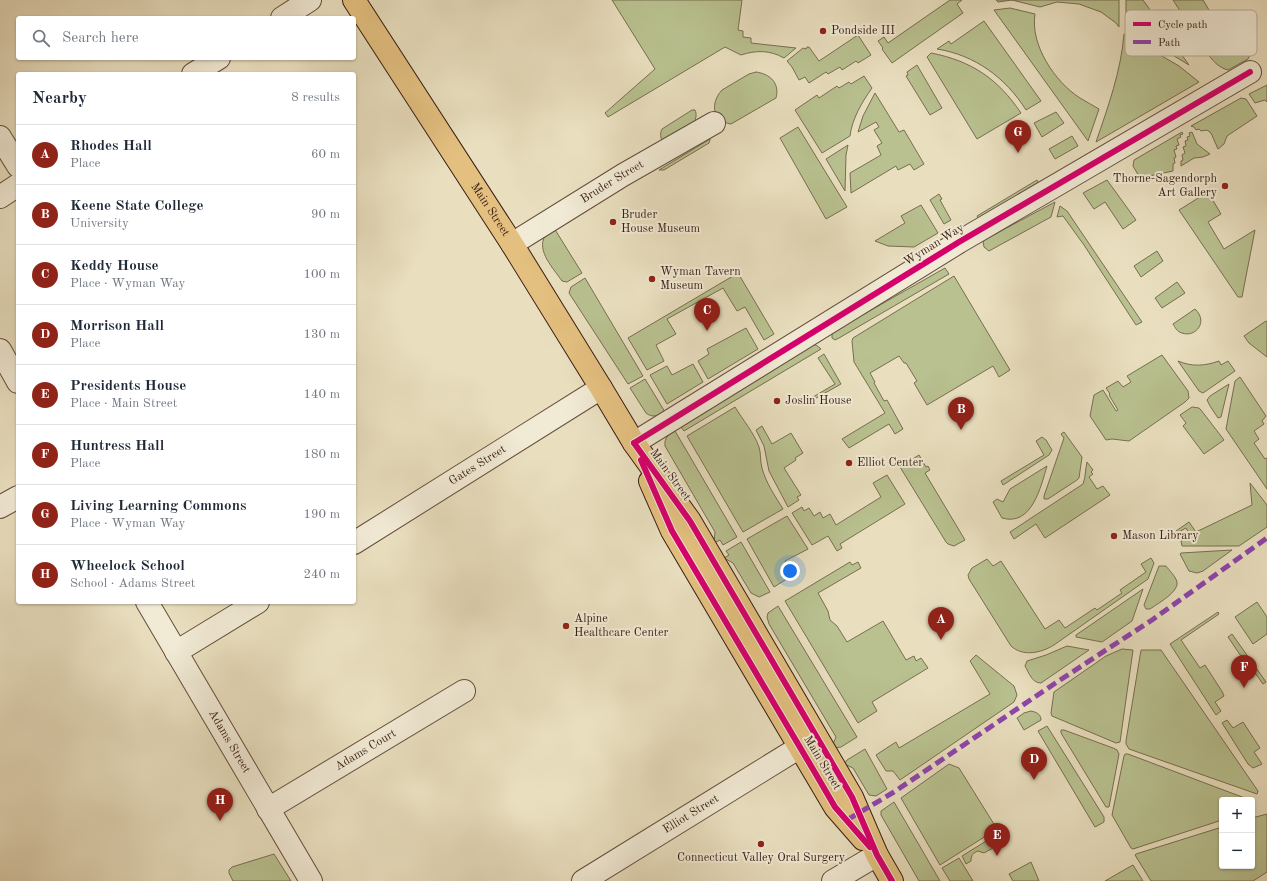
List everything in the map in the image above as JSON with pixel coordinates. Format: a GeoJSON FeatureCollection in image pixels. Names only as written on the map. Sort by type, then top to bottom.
{"type":"FeatureCollection","features":[{"type":"Feature","properties":{"kind":"main road","name":"Main Street"},"geometry":{"type":"LineString","coordinates":[[354,0],[512,244],[634,443],[697,532],[852,797],[877,855],[892,881]]}},
{"type":"Feature","properties":{"kind":"main road","name":"Main Street"},"geometry":{"type":"LineString","coordinates":[[634,443],[672,531],[835,807],[877,855]]}},
{"type":"Feature","properties":{"kind":"street"},"geometry":{"type":"LineString","coordinates":[[285,16],[310,0]]}},
{"type":"Feature","properties":{"kind":"street"},"geometry":{"type":"LineString","coordinates":[[196,72],[215,60]]}},
{"type":"Feature","properties":{"kind":"street","name":"Wyman Way"},"geometry":{"type":"LineString","coordinates":[[634,443],[959,242],[1250,72]]}},
{"type":"Feature","properties":{"kind":"street","name":"Bruder Street"},"geometry":{"type":"LineString","coordinates":[[512,244],[623,175],[714,123]]}},
{"type":"Feature","properties":{"kind":"street"},"geometry":{"type":"LineString","coordinates":[[0,137],[16,163]]}},
{"type":"Feature","properties":{"kind":"street"},"geometry":{"type":"LineString","coordinates":[[0,197],[16,186]]}},
{"type":"Feature","properties":{"kind":"street"},"geometry":{"type":"LineString","coordinates":[[0,350],[16,378]]}},
{"type":"Feature","properties":{"kind":"street","name":"Gates Street"},"geometry":{"type":"LineString","coordinates":[[356,542],[601,388]]}},
{"type":"Feature","properties":{"kind":"street"},"geometry":{"type":"LineString","coordinates":[[0,507],[16,498]]}},
{"type":"Feature","properties":{"kind":"street","name":"Adams Street"},"geometry":{"type":"LineString","coordinates":[[148,604],[311,881]]}},
{"type":"Feature","properties":{"kind":"street"},"geometry":{"type":"LineString","coordinates":[[176,652],[255,604]]}},
{"type":"Feature","properties":{"kind":"street","name":"Adams Court"},"geometry":{"type":"LineString","coordinates":[[268,809],[464,690]]}},
{"type":"Feature","properties":{"kind":"street","name":"Elliot Street"},"geometry":{"type":"LineString","coordinates":[[583,881],[800,747]]}},
{"type":"Feature","properties":{"kind":"street"},"geometry":{"type":"LineString","coordinates":[[833,881],[877,855]]}},
{"type":"Feature","properties":{"kind":"green space"},"geometry":{"type":"Polygon","coordinates":[[[612,0],[742,0],[738,30],[743,31],[743,37],[751,38],[751,43],[796,48],[784,58],[768,52],[752,52],[741,55],[725,47],[608,117],[605,113],[655,69],[612,0]]]}},
{"type":"Feature","properties":{"kind":"green space"},"geometry":{"type":"Polygon","coordinates":[[[950,0],[962,0],[957,4],[963,13],[892,63],[878,41],[884,37],[888,43],[950,0]]]}},
{"type":"Feature","properties":{"kind":"green space"},"geometry":{"type":"Polygon","coordinates":[[[996,0],[1012,0],[998,2],[996,0]]]}},
{"type":"Feature","properties":{"kind":"green space"},"geometry":{"type":"Polygon","coordinates":[[[1012,0],[1119,0],[1119,27],[1101,12],[1079,4],[1057,2],[1040,7],[1012,0]]]}},
{"type":"Feature","properties":{"kind":"green space"},"geometry":{"type":"Polygon","coordinates":[[[1126,0],[1143,0],[1150,10],[1126,10],[1126,0]]]}},
{"type":"Feature","properties":{"kind":"green space"},"geometry":{"type":"Polygon","coordinates":[[[1173,0],[1203,0],[1209,10],[1179,10],[1173,0]]]}},
{"type":"Feature","properties":{"kind":"green space"},"geometry":{"type":"Polygon","coordinates":[[[1010,8],[1035,14],[1034,26],[1036,38],[1040,50],[1053,73],[1071,91],[1099,109],[1088,141],[994,10],[1010,8]]]}},
{"type":"Feature","properties":{"kind":"green space"},"geometry":{"type":"Polygon","coordinates":[[[984,21],[1041,101],[1026,110],[1018,98],[999,78],[977,62],[951,52],[937,49],[949,41],[951,44],[984,21]]]}},
{"type":"Feature","properties":{"kind":"green space"},"geometry":{"type":"Polygon","coordinates":[[[1124,34],[1125,56],[1162,56],[1179,66],[1199,82],[1096,142],[1117,75],[1124,34]]]}},
{"type":"Feature","properties":{"kind":"green space"},"geometry":{"type":"Polygon","coordinates":[[[858,35],[871,55],[858,63],[856,61],[842,70],[840,67],[828,74],[826,72],[809,83],[805,77],[799,80],[787,61],[803,48],[806,49],[809,47],[819,61],[858,35]]]}},
{"type":"Feature","properties":{"kind":"green space"},"geometry":{"type":"Polygon","coordinates":[[[931,53],[946,56],[959,61],[983,73],[1003,90],[1021,113],[977,139],[927,57],[931,53]]]}},
{"type":"Feature","properties":{"kind":"green space"},"geometry":{"type":"Polygon","coordinates":[[[1174,56],[1183,56],[1189,65],[1174,56]]]}},
{"type":"Feature","properties":{"kind":"green space"},"geometry":{"type":"Polygon","coordinates":[[[1250,56],[1248,59],[1228,70],[1218,65],[1210,57],[1250,56]]]}},
{"type":"Feature","properties":{"kind":"green space"},"geometry":{"type":"Polygon","coordinates":[[[917,65],[942,108],[930,115],[906,76],[908,75],[907,72],[917,65]]]}},
{"type":"Feature","properties":{"kind":"green space"},"geometry":{"type":"Polygon","coordinates":[[[756,72],[766,75],[773,80],[777,88],[776,98],[731,124],[720,119],[715,111],[718,95],[722,90],[749,74],[756,72]]]}},
{"type":"Feature","properties":{"kind":"green space"},"geometry":{"type":"Polygon","coordinates":[[[864,76],[872,88],[858,111],[850,136],[822,153],[795,110],[817,95],[819,98],[837,86],[839,88],[849,82],[851,84],[864,76]]]}},
{"type":"Feature","properties":{"kind":"green space"},"geometry":{"type":"Polygon","coordinates":[[[1267,85],[1267,102],[1265,100],[1255,103],[1249,94],[1267,85]]]}},
{"type":"Feature","properties":{"kind":"green space"},"geometry":{"type":"Polygon","coordinates":[[[875,93],[899,132],[904,130],[924,164],[914,170],[910,164],[898,170],[896,166],[851,193],[850,173],[881,155],[877,146],[882,143],[874,130],[879,127],[876,122],[858,132],[863,116],[875,93]]]}},
{"type":"Feature","properties":{"kind":"green space"},"geometry":{"type":"Polygon","coordinates":[[[1241,98],[1246,99],[1257,116],[1227,136],[1224,144],[1218,149],[1211,133],[1207,130],[1196,130],[1191,126],[1241,98]]]}},
{"type":"Feature","properties":{"kind":"green space"},"geometry":{"type":"Polygon","coordinates":[[[692,110],[695,110],[696,113],[694,123],[663,141],[661,138],[662,129],[692,110]]]}},
{"type":"Feature","properties":{"kind":"green space"},"geometry":{"type":"Polygon","coordinates":[[[1056,112],[1064,123],[1042,137],[1034,123],[1056,112]]]}},
{"type":"Feature","properties":{"kind":"green space"},"geometry":{"type":"Polygon","coordinates":[[[798,127],[847,207],[826,219],[780,138],[798,127]]]}},
{"type":"Feature","properties":{"kind":"green space"},"geometry":{"type":"Polygon","coordinates":[[[1182,132],[1183,134],[1180,135],[1181,137],[1177,139],[1179,145],[1176,146],[1177,149],[1174,150],[1176,157],[1174,158],[1175,163],[1173,164],[1173,171],[1140,178],[1133,166],[1134,160],[1182,132]]]}},
{"type":"Feature","properties":{"kind":"green space"},"geometry":{"type":"Polygon","coordinates":[[[1192,132],[1197,144],[1210,154],[1203,157],[1194,158],[1181,166],[1181,161],[1183,160],[1182,155],[1185,153],[1183,147],[1186,146],[1185,141],[1188,140],[1187,137],[1190,136],[1189,133],[1192,132]]]}},
{"type":"Feature","properties":{"kind":"green space"},"geometry":{"type":"Polygon","coordinates":[[[1072,136],[1078,146],[1055,159],[1049,149],[1072,136]]]}},
{"type":"Feature","properties":{"kind":"green space"},"geometry":{"type":"Polygon","coordinates":[[[710,139],[709,143],[664,170],[659,170],[710,139]]]}},
{"type":"Feature","properties":{"kind":"green space"},"geometry":{"type":"Polygon","coordinates":[[[848,145],[846,155],[845,191],[826,159],[848,145]]]}},
{"type":"Feature","properties":{"kind":"green space"},"geometry":{"type":"Polygon","coordinates":[[[1037,180],[1039,184],[979,219],[977,216],[1037,180]]]}},
{"type":"Feature","properties":{"kind":"green space"},"geometry":{"type":"Polygon","coordinates":[[[1107,180],[1136,220],[1123,229],[1105,202],[1094,209],[1083,193],[1107,180]]]}},
{"type":"Feature","properties":{"kind":"green space"},"geometry":{"type":"Polygon","coordinates":[[[1208,192],[1221,214],[1208,222],[1224,249],[1255,230],[1242,297],[1238,297],[1179,210],[1208,192]]]}},
{"type":"Feature","properties":{"kind":"green space"},"geometry":{"type":"Polygon","coordinates":[[[939,194],[942,199],[940,200],[951,220],[944,224],[930,200],[939,194]]]}},
{"type":"Feature","properties":{"kind":"green space"},"geometry":{"type":"Polygon","coordinates":[[[1055,202],[1051,217],[989,251],[984,247],[983,241],[986,239],[1055,202]]]}},
{"type":"Feature","properties":{"kind":"green space"},"geometry":{"type":"Polygon","coordinates":[[[921,205],[938,233],[914,247],[888,246],[875,241],[905,223],[901,216],[921,205]]]}},
{"type":"Feature","properties":{"kind":"green space"},"geometry":{"type":"Polygon","coordinates":[[[1060,206],[1067,211],[1142,322],[1136,325],[1084,245],[1063,216],[1057,217],[1060,206]]]}},
{"type":"Feature","properties":{"kind":"green space"},"geometry":{"type":"Polygon","coordinates":[[[554,228],[582,273],[567,282],[562,281],[544,254],[543,242],[545,236],[554,228]]]}},
{"type":"Feature","properties":{"kind":"green space"},"geometry":{"type":"Polygon","coordinates":[[[1157,251],[1163,261],[1141,277],[1134,266],[1157,251]]]}},
{"type":"Feature","properties":{"kind":"green space"},"geometry":{"type":"Polygon","coordinates":[[[945,268],[949,274],[839,338],[835,340],[832,338],[832,333],[836,330],[945,268]]]}},
{"type":"Feature","properties":{"kind":"green space"},"geometry":{"type":"Polygon","coordinates":[[[738,273],[774,334],[764,340],[745,307],[737,311],[723,288],[667,319],[676,334],[656,345],[664,361],[647,370],[628,338],[738,273]]]}},
{"type":"Feature","properties":{"kind":"green space"},"geometry":{"type":"Polygon","coordinates":[[[954,276],[1010,370],[999,377],[993,366],[927,405],[914,383],[917,381],[906,363],[904,363],[899,356],[870,373],[884,401],[887,400],[903,429],[895,434],[889,424],[849,448],[842,439],[885,413],[854,362],[853,338],[954,276]]]}},
{"type":"Feature","properties":{"kind":"green space"},"geometry":{"type":"Polygon","coordinates":[[[585,278],[643,376],[628,384],[569,293],[571,287],[585,278]]]}},
{"type":"Feature","properties":{"kind":"green space"},"geometry":{"type":"Polygon","coordinates":[[[1177,282],[1185,293],[1162,308],[1155,298],[1177,282]]]}},
{"type":"Feature","properties":{"kind":"green space"},"geometry":{"type":"Polygon","coordinates":[[[1195,309],[1201,319],[1199,328],[1196,331],[1187,334],[1179,332],[1173,324],[1195,309]]]}},
{"type":"Feature","properties":{"kind":"green space"},"geometry":{"type":"Polygon","coordinates":[[[1266,321],[1267,357],[1249,343],[1244,336],[1266,321]]]}},
{"type":"Feature","properties":{"kind":"green space"},"geometry":{"type":"Polygon","coordinates":[[[746,328],[758,349],[708,379],[698,361],[709,354],[707,349],[746,328]]]}},
{"type":"Feature","properties":{"kind":"green space"},"geometry":{"type":"Polygon","coordinates":[[[813,345],[816,345],[821,349],[684,431],[680,426],[813,345]]]}},
{"type":"Feature","properties":{"kind":"green space"},"geometry":{"type":"Polygon","coordinates":[[[824,354],[841,384],[809,402],[808,400],[835,384],[818,358],[824,354]]]}},
{"type":"Feature","properties":{"kind":"green space"},"geometry":{"type":"Polygon","coordinates":[[[1162,355],[1188,391],[1189,398],[1129,441],[1112,439],[1106,440],[1090,416],[1094,395],[1103,390],[1116,411],[1118,410],[1106,388],[1118,381],[1123,387],[1131,382],[1127,376],[1162,355]]]}},
{"type":"Feature","properties":{"kind":"green space"},"geometry":{"type":"Polygon","coordinates":[[[1178,361],[1198,365],[1219,361],[1221,365],[1228,361],[1235,371],[1203,393],[1199,391],[1178,361]]]}},
{"type":"Feature","properties":{"kind":"green space"},"geometry":{"type":"Polygon","coordinates":[[[693,364],[703,382],[667,404],[650,375],[667,366],[672,375],[693,364]]]}},
{"type":"Feature","properties":{"kind":"green space"},"geometry":{"type":"Polygon","coordinates":[[[1240,377],[1266,416],[1262,421],[1264,424],[1254,431],[1259,439],[1254,443],[1265,459],[1267,458],[1267,489],[1226,429],[1235,381],[1240,377]]]}},
{"type":"Feature","properties":{"kind":"green space"},"geometry":{"type":"Polygon","coordinates":[[[645,379],[665,412],[660,415],[648,415],[630,388],[645,379]]]}},
{"type":"Feature","properties":{"kind":"green space"},"geometry":{"type":"Polygon","coordinates":[[[1229,384],[1221,417],[1218,418],[1207,400],[1210,396],[1229,384]]]}},
{"type":"Feature","properties":{"kind":"green space"},"geometry":{"type":"Polygon","coordinates":[[[735,407],[757,442],[760,449],[761,465],[764,474],[783,509],[743,532],[687,436],[735,407]]]}},
{"type":"Feature","properties":{"kind":"green space"},"geometry":{"type":"Polygon","coordinates":[[[1192,407],[1199,408],[1201,410],[1224,440],[1204,454],[1183,426],[1186,423],[1180,415],[1192,407]]]}},
{"type":"Feature","properties":{"kind":"green space"},"geometry":{"type":"Polygon","coordinates":[[[762,426],[772,444],[791,433],[803,453],[784,468],[801,495],[797,497],[799,500],[788,507],[769,471],[764,446],[756,430],[762,426]]]}},
{"type":"Feature","properties":{"kind":"green space"},"geometry":{"type":"Polygon","coordinates":[[[675,431],[737,537],[723,545],[720,540],[714,543],[715,532],[665,446],[667,437],[675,431]]]}},
{"type":"Feature","properties":{"kind":"green space"},"geometry":{"type":"Polygon","coordinates":[[[1064,432],[1082,457],[1079,478],[1048,499],[1044,499],[1064,438],[1061,434],[1064,432]]]}},
{"type":"Feature","properties":{"kind":"green space"},"geometry":{"type":"Polygon","coordinates":[[[1042,437],[1046,440],[1052,450],[1049,455],[1003,485],[1001,481],[1044,455],[1036,441],[1042,437]]]}},
{"type":"Feature","properties":{"kind":"green space"},"geometry":{"type":"Polygon","coordinates":[[[919,455],[926,467],[928,466],[930,470],[925,473],[965,540],[954,546],[946,542],[900,467],[919,455]]]}},
{"type":"Feature","properties":{"kind":"green space"},"geometry":{"type":"Polygon","coordinates":[[[1087,462],[1093,470],[1091,472],[1093,474],[1089,477],[1097,489],[1103,486],[1110,495],[1045,538],[1036,524],[1014,539],[1010,532],[1083,484],[1087,462]]]}},
{"type":"Feature","properties":{"kind":"green space"},"geometry":{"type":"Polygon","coordinates":[[[1047,466],[1038,494],[1028,511],[1021,516],[1012,519],[1002,518],[993,502],[997,499],[1003,502],[1010,489],[1047,466]]]}},
{"type":"Feature","properties":{"kind":"green space"},"geometry":{"type":"Polygon","coordinates":[[[887,475],[905,504],[840,544],[842,548],[837,551],[828,536],[812,545],[792,513],[802,507],[804,511],[809,508],[814,516],[820,512],[823,518],[830,514],[836,525],[881,497],[873,483],[887,475]]]}},
{"type":"Feature","properties":{"kind":"green space"},"geometry":{"type":"Polygon","coordinates":[[[1250,483],[1267,505],[1267,527],[1239,546],[1182,546],[1181,541],[1190,535],[1186,528],[1177,533],[1176,531],[1189,522],[1196,532],[1252,505],[1250,483]]]}},
{"type":"Feature","properties":{"kind":"green space"},"geometry":{"type":"Polygon","coordinates":[[[787,516],[808,549],[785,561],[793,575],[774,587],[747,539],[787,516]]]}},
{"type":"Feature","properties":{"kind":"green space"},"geometry":{"type":"Polygon","coordinates":[[[741,542],[770,592],[759,597],[751,593],[733,563],[724,558],[729,555],[726,551],[741,542]]]}},
{"type":"Feature","properties":{"kind":"green space"},"geometry":{"type":"Polygon","coordinates":[[[1232,550],[1203,571],[1197,573],[1189,571],[1180,554],[1181,553],[1232,550]]]}},
{"type":"Feature","properties":{"kind":"green space"},"geometry":{"type":"Polygon","coordinates":[[[1151,558],[1154,563],[1148,579],[1054,645],[1032,653],[1021,652],[1011,646],[969,579],[968,575],[972,568],[987,559],[993,566],[1001,561],[1045,629],[1059,620],[1065,628],[1095,608],[1097,610],[1122,593],[1120,590],[1146,572],[1141,564],[1151,558]]]}},
{"type":"Feature","properties":{"kind":"green space"},"geometry":{"type":"Polygon","coordinates":[[[850,562],[852,565],[858,562],[861,568],[818,593],[828,611],[830,620],[837,626],[847,642],[883,621],[906,660],[914,656],[916,661],[921,658],[928,668],[872,702],[877,711],[858,723],[785,601],[850,562]]]}},
{"type":"Feature","properties":{"kind":"green space"},"geometry":{"type":"Polygon","coordinates":[[[1159,566],[1166,566],[1175,578],[1177,586],[1175,590],[1167,597],[1150,609],[1146,609],[1144,605],[1159,566]]]}},
{"type":"Feature","properties":{"kind":"green space"},"geometry":{"type":"Polygon","coordinates":[[[1143,589],[1132,621],[1102,642],[1076,637],[1076,635],[1143,589]]]}},
{"type":"Feature","properties":{"kind":"green space"},"geometry":{"type":"Polygon","coordinates":[[[1257,602],[1267,617],[1267,634],[1253,644],[1235,617],[1257,602]]]}},
{"type":"Feature","properties":{"kind":"green space"},"geometry":{"type":"Polygon","coordinates":[[[778,606],[857,737],[841,747],[834,748],[833,744],[836,737],[769,624],[767,617],[768,613],[778,606]]]}},
{"type":"Feature","properties":{"kind":"green space"},"geometry":{"type":"Polygon","coordinates":[[[1218,612],[1219,614],[1181,640],[1200,668],[1205,665],[1223,693],[1224,696],[1215,702],[1221,711],[1216,715],[1170,644],[1218,612]]]}},
{"type":"Feature","properties":{"kind":"green space"},"geometry":{"type":"Polygon","coordinates":[[[1232,634],[1266,682],[1263,684],[1255,673],[1253,674],[1228,637],[1232,634]]]}},
{"type":"Feature","properties":{"kind":"green space"},"geometry":{"type":"Polygon","coordinates":[[[1067,646],[1089,650],[1041,683],[1035,681],[1025,666],[1027,661],[1067,646]]]}},
{"type":"Feature","properties":{"kind":"green space"},"geometry":{"type":"Polygon","coordinates":[[[1122,649],[1133,650],[1120,742],[1116,743],[1052,716],[1051,713],[1054,692],[1106,656],[1122,649]]]}},
{"type":"Feature","properties":{"kind":"green space"},"geometry":{"type":"Polygon","coordinates":[[[1141,650],[1161,650],[1258,791],[1257,794],[1129,749],[1126,741],[1141,650]]]}},
{"type":"Feature","properties":{"kind":"green space"},"geometry":{"type":"Polygon","coordinates":[[[976,655],[1014,686],[1017,695],[1014,702],[900,780],[893,771],[886,771],[876,755],[896,742],[899,748],[990,694],[970,661],[976,655]]]}},
{"type":"Feature","properties":{"kind":"green space"},"geometry":{"type":"Polygon","coordinates":[[[1031,711],[1038,714],[1041,720],[1024,730],[1017,718],[1024,713],[1031,711]]]}},
{"type":"Feature","properties":{"kind":"green space"},"geometry":{"type":"Polygon","coordinates":[[[1227,720],[1233,728],[1243,722],[1260,748],[1254,752],[1262,764],[1253,768],[1248,764],[1222,723],[1227,720]]]}},
{"type":"Feature","properties":{"kind":"green space"},"geometry":{"type":"Polygon","coordinates":[[[1047,726],[1104,817],[1104,822],[1095,827],[1038,731],[1047,726]]]}},
{"type":"Feature","properties":{"kind":"green space"},"geometry":{"type":"Polygon","coordinates":[[[1061,730],[1117,750],[1119,754],[1109,807],[1106,807],[1061,733],[1061,730]]]}},
{"type":"Feature","properties":{"kind":"green space"},"geometry":{"type":"Polygon","coordinates":[[[865,749],[887,789],[876,796],[869,795],[853,768],[844,764],[847,760],[865,749]]]}},
{"type":"Feature","properties":{"kind":"green space"},"geometry":{"type":"Polygon","coordinates":[[[1125,754],[1128,754],[1242,797],[1219,797],[1219,821],[1133,849],[1112,815],[1125,754]]]}},
{"type":"Feature","properties":{"kind":"green space"},"geometry":{"type":"Polygon","coordinates":[[[949,764],[959,768],[997,829],[940,865],[901,798],[949,764]]]}},
{"type":"Feature","properties":{"kind":"green space"},"geometry":{"type":"Polygon","coordinates":[[[894,802],[940,881],[919,881],[881,815],[881,811],[894,802]]]}},
{"type":"Feature","properties":{"kind":"green space"},"geometry":{"type":"Polygon","coordinates":[[[1267,814],[1267,872],[1253,881],[1151,881],[1135,855],[1219,828],[1219,869],[1255,869],[1255,817],[1267,814]]]}},
{"type":"Feature","properties":{"kind":"green space"},"geometry":{"type":"Polygon","coordinates":[[[996,835],[1003,846],[996,851],[993,848],[984,853],[978,851],[974,853],[971,861],[966,864],[962,856],[996,835]]]}},
{"type":"Feature","properties":{"kind":"green space"},"geometry":{"type":"Polygon","coordinates":[[[274,854],[291,881],[233,881],[229,873],[229,870],[232,867],[274,854]]]}},
{"type":"Feature","properties":{"kind":"green space"},"geometry":{"type":"Polygon","coordinates":[[[959,858],[973,881],[950,881],[942,868],[959,858]]]}},
{"type":"Feature","properties":{"kind":"green space"},"geometry":{"type":"Polygon","coordinates":[[[1031,862],[1039,881],[1013,881],[1009,874],[1031,862]]]}},
{"type":"Feature","properties":{"kind":"green space"},"geometry":{"type":"Polygon","coordinates":[[[1133,865],[1143,881],[1105,881],[1131,866],[1133,865]]]}},
{"type":"Feature","properties":{"kind":"marked path"},"geometry":{"type":"LineString","coordinates":[[847,820],[894,792],[1152,620],[1267,538]]}},
{"type":"Feature","properties":{"kind":"cycle path"},"geometry":{"type":"LineString","coordinates":[[634,443],[959,242],[1250,72]]}},
{"type":"Feature","properties":{"kind":"cycle path"},"geometry":{"type":"LineString","coordinates":[[634,443],[690,521],[852,797],[877,855],[892,881]]}},
{"type":"Feature","properties":{"kind":"cycle path"},"geometry":{"type":"LineString","coordinates":[[641,460],[672,531],[835,807],[870,847]]}},
{"type":"Feature","properties":{"kind":"place","name":"Pondside III"},"geometry":{"type":"Point","coordinates":[823,31]}},
{"type":"Feature","properties":{"kind":"place","name":"Living Learning Commons"},"geometry":{"type":"Point","coordinates":[1018,153]}},
{"type":"Feature","properties":{"kind":"place","name":"Thorne-Sagendorph Art Gallery"},"geometry":{"type":"Point","coordinates":[1225,186]}},
{"type":"Feature","properties":{"kind":"place","name":"Bruder House Museum"},"geometry":{"type":"Point","coordinates":[613,222]}},
{"type":"Feature","properties":{"kind":"place","name":"Wyman Tavern Museum"},"geometry":{"type":"Point","coordinates":[652,279]}},
{"type":"Feature","properties":{"kind":"place","name":"Keddy House"},"geometry":{"type":"Point","coordinates":[707,331]}},
{"type":"Feature","properties":{"kind":"place","name":"Joslin House"},"geometry":{"type":"Point","coordinates":[777,401]}},
{"type":"Feature","properties":{"kind":"place","name":"Keene State College"},"geometry":{"type":"Point","coordinates":[961,430]}},
{"type":"Feature","properties":{"kind":"place","name":"Elliot Center"},"geometry":{"type":"Point","coordinates":[849,463]}},
{"type":"Feature","properties":{"kind":"place","name":"Mason Library"},"geometry":{"type":"Point","coordinates":[1114,536]}},
{"type":"Feature","properties":{"kind":"place","name":"Alpine Healthcare Center"},"geometry":{"type":"Point","coordinates":[566,626]}},
{"type":"Feature","properties":{"kind":"place","name":"Rhodes Hall"},"geometry":{"type":"Point","coordinates":[941,640]}},
{"type":"Feature","properties":{"kind":"place","name":"Huntress Hall"},"geometry":{"type":"Point","coordinates":[1244,688]}},
{"type":"Feature","properties":{"kind":"place","name":"Morrison Hall"},"geometry":{"type":"Point","coordinates":[1034,780]}},
{"type":"Feature","properties":{"kind":"place","name":"Wheelock School"},"geometry":{"type":"Point","coordinates":[220,821]}},
{"type":"Feature","properties":{"kind":"place","name":"Connecticut Valley Oral Surgery"},"geometry":{"type":"Point","coordinates":[761,844]}},
{"type":"Feature","properties":{"kind":"place","name":"Presidents House"},"geometry":{"type":"Point","coordinates":[997,856]}}]}
